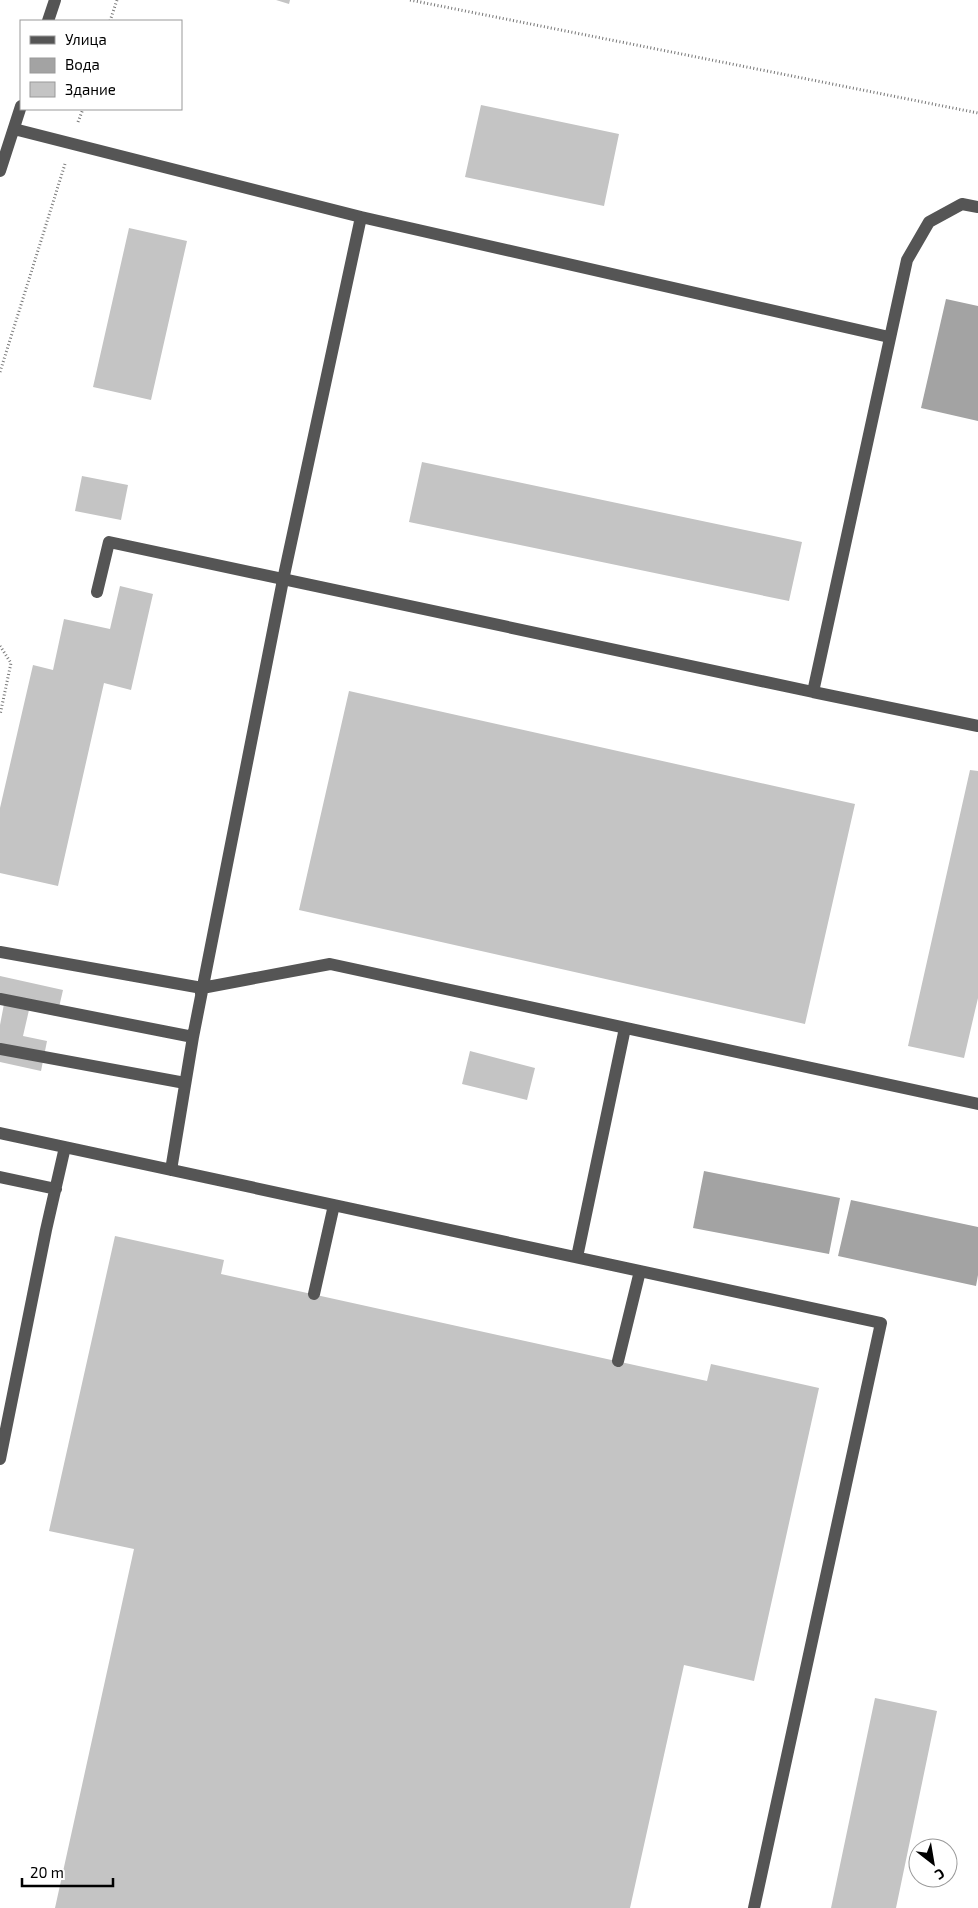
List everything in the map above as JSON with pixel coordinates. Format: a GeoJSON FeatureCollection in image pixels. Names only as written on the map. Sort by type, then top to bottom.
{"type":"FeatureCollection","features":[{"type":"Feature","properties":{"kind":"street"},"geometry":{"type":"LineString","coordinates":[[48,20],[55,0]]}},
{"type":"Feature","properties":{"kind":"street"},"geometry":{"type":"LineString","coordinates":[[0,171],[20,109]]}},
{"type":"Feature","properties":{"kind":"street"},"geometry":{"type":"LineString","coordinates":[[14,129],[361,217],[889,337]]}},
{"type":"Feature","properties":{"kind":"street"},"geometry":{"type":"LineString","coordinates":[[813,692],[907,260],[929,222],[962,204],[978,207]]}},
{"type":"Feature","properties":{"kind":"street"},"geometry":{"type":"LineString","coordinates":[[171,1170],[202,988],[283,580],[361,217]]}},
{"type":"Feature","properties":{"kind":"street"},"geometry":{"type":"LineString","coordinates":[[97,592],[109,542],[978,726]]}},
{"type":"Feature","properties":{"kind":"street"},"geometry":{"type":"LineString","coordinates":[[0,952],[202,988],[330,964],[978,1104]]}},
{"type":"Feature","properties":{"kind":"street"},"geometry":{"type":"LineString","coordinates":[[0,999],[193,1037]]}},
{"type":"Feature","properties":{"kind":"street"},"geometry":{"type":"LineString","coordinates":[[577,1257],[625,1028]]}},
{"type":"Feature","properties":{"kind":"street"},"geometry":{"type":"LineString","coordinates":[[0,1049],[185,1083]]}},
{"type":"Feature","properties":{"kind":"street"},"geometry":{"type":"LineString","coordinates":[[0,1133],[881,1323],[754,1908]]}},
{"type":"Feature","properties":{"kind":"street"},"geometry":{"type":"LineString","coordinates":[[0,1459],[65,1147]]}},
{"type":"Feature","properties":{"kind":"street"},"geometry":{"type":"LineString","coordinates":[[0,1176],[56,1190]]}},
{"type":"Feature","properties":{"kind":"street"},"geometry":{"type":"LineString","coordinates":[[314,1294],[334,1205]]}},
{"type":"Feature","properties":{"kind":"street"},"geometry":{"type":"LineString","coordinates":[[618,1361],[640,1271]]}},
{"type":"Feature","properties":{"kind":"path"},"geometry":{"type":"LineString","coordinates":[[110,20],[117,0]]}},
{"type":"Feature","properties":{"kind":"path"},"geometry":{"type":"LineString","coordinates":[[410,0],[978,113]]}},
{"type":"Feature","properties":{"kind":"path"},"geometry":{"type":"LineString","coordinates":[[0,372],[83,110]]}},
{"type":"Feature","properties":{"kind":"path"},"geometry":{"type":"LineString","coordinates":[[0,646],[11,663],[0,715]]}},
{"type":"Feature","properties":{"kind":"water"},"geometry":{"type":"Polygon","coordinates":[[[946,299],[978,306],[978,421],[921,408],[946,299]]]}},
{"type":"Feature","properties":{"kind":"water"},"geometry":{"type":"Polygon","coordinates":[[[704,1171],[840,1198],[829,1254],[693,1228],[704,1171]]]}},
{"type":"Feature","properties":{"kind":"water"},"geometry":{"type":"Polygon","coordinates":[[[851,1200],[978,1227],[978,1275],[976,1286],[838,1256],[851,1200]]]}},
{"type":"Feature","properties":{"kind":"building"},"geometry":{"type":"Polygon","coordinates":[[[276,0],[290,0],[289,4],[276,0]]]}},
{"type":"Feature","properties":{"kind":"building"},"geometry":{"type":"Polygon","coordinates":[[[481,105],[619,134],[604,206],[465,177],[481,105]]]}},
{"type":"Feature","properties":{"kind":"building"},"geometry":{"type":"Polygon","coordinates":[[[129,228],[187,241],[151,400],[93,387],[129,228]]]}},
{"type":"Feature","properties":{"kind":"building"},"geometry":{"type":"Polygon","coordinates":[[[422,462],[802,542],[789,601],[409,522],[422,462]]]}},
{"type":"Feature","properties":{"kind":"building"},"geometry":{"type":"Polygon","coordinates":[[[82,476],[128,485],[121,520],[75,511],[82,476]]]}},
{"type":"Feature","properties":{"kind":"building"},"geometry":{"type":"Polygon","coordinates":[[[120,586],[153,594],[131,690],[104,683],[58,886],[0,873],[0,808],[33,665],[53,670],[64,619],[110,629],[120,586]]]}},
{"type":"Feature","properties":{"kind":"building"},"geometry":{"type":"Polygon","coordinates":[[[349,691],[855,804],[805,1024],[299,910],[349,691]]]}},
{"type":"Feature","properties":{"kind":"building"},"geometry":{"type":"Polygon","coordinates":[[[970,770],[978,771],[978,998],[964,1058],[908,1046],[970,770]]]}},
{"type":"Feature","properties":{"kind":"building"},"geometry":{"type":"Polygon","coordinates":[[[0,976],[63,990],[57,1016],[29,1010],[23,1036],[47,1041],[41,1071],[0,1062],[0,1025],[4,1004],[0,1003],[0,976]]]}},
{"type":"Feature","properties":{"kind":"building"},"geometry":{"type":"Polygon","coordinates":[[[470,1051],[535,1068],[527,1100],[462,1084],[470,1051]]]}},
{"type":"Feature","properties":{"kind":"building"},"geometry":{"type":"Polygon","coordinates":[[[115,1236],[224,1260],[221,1274],[707,1381],[711,1364],[819,1388],[754,1681],[684,1665],[630,1908],[55,1908],[134,1549],[49,1531],[115,1236]]]}},
{"type":"Feature","properties":{"kind":"building"},"geometry":{"type":"Polygon","coordinates":[[[875,1698],[937,1711],[911,1838],[908,1838],[908,1850],[896,1908],[831,1908],[875,1698]]]}}]}
